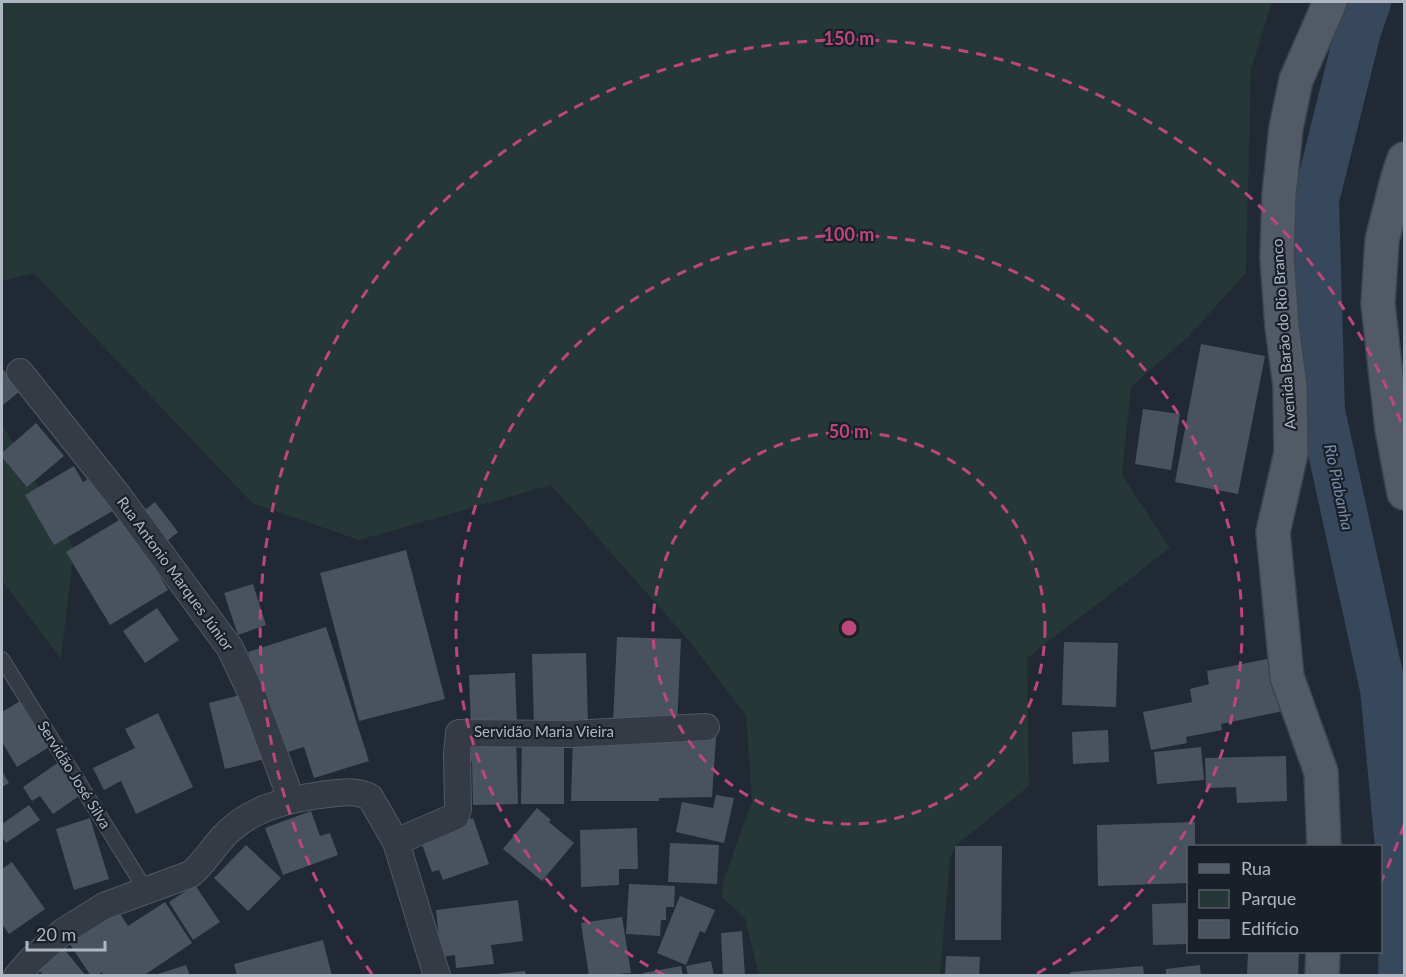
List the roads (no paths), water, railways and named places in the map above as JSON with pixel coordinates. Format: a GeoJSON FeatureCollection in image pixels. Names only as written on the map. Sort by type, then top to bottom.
{"type":"FeatureCollection","features":[{"type":"Feature","properties":{"kind":"main road","name":"Avenida Barão do Rio Branco"},"geometry":{"type":"LineString","coordinates":[[1324,845],[1321,772],[1287,677],[1273,532],[1291,453],[1290,387],[1282,326],[1277,258],[1279,195],[1286,128],[1296,80],[1330,2]]}},
{"type":"Feature","properties":{"kind":"main road"},"geometry":{"type":"LineString","coordinates":[[1404,159],[1382,240],[1378,304],[1392,429],[1404,493]]}},
{"type":"Feature","properties":{"kind":"main road"},"geometry":{"type":"LineString","coordinates":[[1322,975],[1323,953]]}},
{"type":"Feature","properties":{"kind":"street","name":"Rua Antonio Marques Júnior"},"geometry":{"type":"LineString","coordinates":[[20,372],[117,494],[230,648],[254,699],[291,799]]}},
{"type":"Feature","properties":{"kind":"street","name":"Servidão Maria Vieira"},"geometry":{"type":"LineString","coordinates":[[396,842],[456,816],[459,733],[570,734],[706,727]]}},
{"type":"Feature","properties":{"kind":"street"},"geometry":{"type":"LineString","coordinates":[[17,975],[32,958],[64,931],[104,906],[147,892],[190,874],[201,865],[225,836],[257,812],[291,799],[350,791],[363,793],[370,797],[396,842],[437,975]]}},
{"type":"Feature","properties":{"kind":"lane","name":"Servidão José Silva"},"geometry":{"type":"LineString","coordinates":[[2,659],[147,892]]}},
{"type":"Feature","properties":{"kind":"waterway","name":"Rio Piabanha"},"geometry":{"type":"LineString","coordinates":[[1368,2],[1358,31],[1316,200],[1322,411],[1383,689],[1403,899],[1401,976]]}}]}
